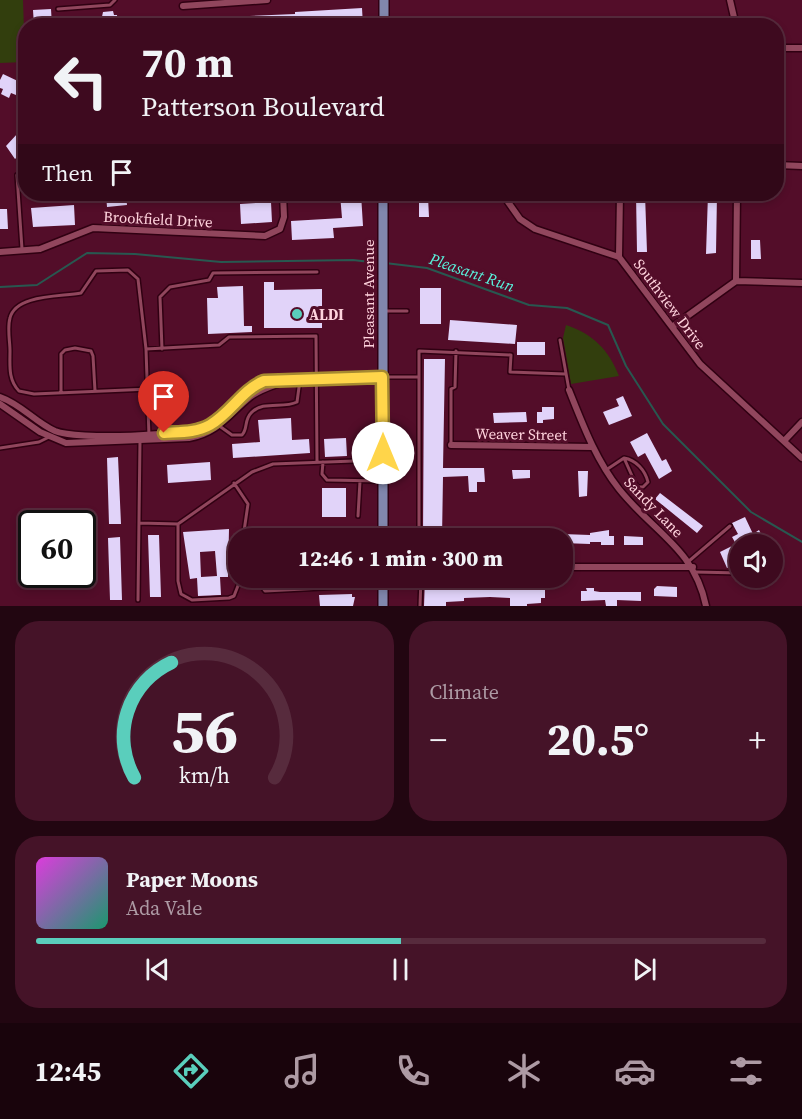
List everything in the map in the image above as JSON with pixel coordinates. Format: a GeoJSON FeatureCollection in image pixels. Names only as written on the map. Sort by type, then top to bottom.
{"type":"FeatureCollection","features":[{"type":"Feature","properties":{"kind":"main road"},"geometry":{"type":"LineString","coordinates":[[384,0],[384,18]]}},
{"type":"Feature","properties":{"kind":"main road","name":"Pleasant Avenue"},"geometry":{"type":"LineString","coordinates":[[383,201],[383,528]]}},
{"type":"Feature","properties":{"kind":"main road"},"geometry":{"type":"LineString","coordinates":[[383,588],[383,606]]}},
{"type":"Feature","properties":{"kind":"street"},"geometry":{"type":"LineString","coordinates":[[183,6],[267,0]]}},
{"type":"Feature","properties":{"kind":"street"},"geometry":{"type":"LineString","coordinates":[[730,0],[734,18]]}},
{"type":"Feature","properties":{"kind":"street"},"geometry":{"type":"LineString","coordinates":[[784,48],[802,48]]}},
{"type":"Feature","properties":{"kind":"street"},"geometry":{"type":"LineString","coordinates":[[784,165],[802,166]]}},
{"type":"Feature","properties":{"kind":"street","name":"Brookfield Drive"},"geometry":{"type":"LineString","coordinates":[[0,252],[40,249],[93,228],[265,236],[280,229],[284,217],[283,201]]}},
{"type":"Feature","properties":{"kind":"street","name":"Southview Drive"},"geometry":{"type":"LineString","coordinates":[[508,201],[520,219],[535,229],[619,256],[700,364],[802,458]]}},
{"type":"Feature","properties":{"kind":"street"},"geometry":{"type":"LineString","coordinates":[[619,256],[620,201]]}},
{"type":"Feature","properties":{"kind":"street"},"geometry":{"type":"LineString","coordinates":[[736,281],[737,201]]}},
{"type":"Feature","properties":{"kind":"street"},"geometry":{"type":"LineString","coordinates":[[672,327],[736,281],[802,283]]}},
{"type":"Feature","properties":{"kind":"street"},"geometry":{"type":"LineString","coordinates":[[0,397],[12,401],[39,422],[64,434],[149,437],[217,424],[256,384],[274,379],[285,381],[382,377]]}},
{"type":"Feature","properties":{"kind":"street","name":"Sandy Lane"},"geometry":{"type":"LineString","coordinates":[[569,390],[592,447],[606,470],[640,514],[692,566],[706,606]]}},
{"type":"Feature","properties":{"kind":"street"},"geometry":{"type":"LineString","coordinates":[[0,404],[49,437],[76,444],[140,437]]}},
{"type":"Feature","properties":{"kind":"street"},"geometry":{"type":"LineString","coordinates":[[784,441],[802,422]]}},
{"type":"Feature","properties":{"kind":"street","name":"Weaver Street"},"geometry":{"type":"LineString","coordinates":[[451,445],[592,447]]}},
{"type":"Feature","properties":{"kind":"street"},"geometry":{"type":"LineString","coordinates":[[573,567],[692,566]]}},
{"type":"Feature","properties":{"kind":"lane"},"geometry":{"type":"LineString","coordinates":[[58,9],[110,5],[115,0]]}},
{"type":"Feature","properties":{"kind":"lane"},"geometry":{"type":"LineString","coordinates":[[17,175],[18,190]]}},
{"type":"Feature","properties":{"kind":"lane"},"geometry":{"type":"LineString","coordinates":[[19,201],[22,251]]}},
{"type":"Feature","properties":{"kind":"lane"},"geometry":{"type":"LineString","coordinates":[[149,437],[150,389],[146,349],[138,279],[132,272],[96,272],[81,293],[46,296],[24,304],[12,312],[9,320],[11,380],[19,391],[25,394],[150,389]]}},
{"type":"Feature","properties":{"kind":"lane"},"geometry":{"type":"LineString","coordinates":[[162,349],[160,297],[170,287],[209,280],[213,273],[317,272]]}},
{"type":"Feature","properties":{"kind":"lane"},"geometry":{"type":"LineString","coordinates":[[383,311],[406,311]]}},
{"type":"Feature","properties":{"kind":"lane"},"geometry":{"type":"LineString","coordinates":[[146,349],[219,345],[228,337],[316,336],[317,461]]}},
{"type":"Feature","properties":{"kind":"lane"},"geometry":{"type":"LineString","coordinates":[[560,340],[569,390]]}},
{"type":"Feature","properties":{"kind":"lane"},"geometry":{"type":"LineString","coordinates":[[61,393],[61,354],[65,350],[75,348],[90,351],[95,391]]}},
{"type":"Feature","properties":{"kind":"lane"},"geometry":{"type":"LineString","coordinates":[[419,528],[420,351],[511,355],[510,372],[565,374]]}},
{"type":"Feature","properties":{"kind":"lane"},"geometry":{"type":"LineString","coordinates":[[451,445],[451,389],[455,387],[456,351]]}},
{"type":"Feature","properties":{"kind":"lane"},"geometry":{"type":"LineString","coordinates":[[382,377],[419,377]]}},
{"type":"Feature","properties":{"kind":"lane"},"geometry":{"type":"LineString","coordinates":[[217,424],[232,435],[242,435],[246,430],[249,416],[256,409],[297,402],[300,380]]}},
{"type":"Feature","properties":{"kind":"lane"},"geometry":{"type":"LineString","coordinates":[[0,448],[39,442],[49,437]]}},
{"type":"Feature","properties":{"kind":"lane"},"geometry":{"type":"LineString","coordinates":[[138,600],[140,437]]}},
{"type":"Feature","properties":{"kind":"lane"},"geometry":{"type":"LineString","coordinates":[[606,470],[624,458],[634,460],[646,475],[648,482],[643,487],[637,487],[624,458]]}},
{"type":"Feature","properties":{"kind":"lane"},"geometry":{"type":"LineString","coordinates":[[138,523],[178,524],[234,483],[252,472],[273,464],[383,460]]}},
{"type":"Feature","properties":{"kind":"lane"},"geometry":{"type":"LineString","coordinates":[[323,461],[322,474],[327,480],[383,481]]}},
{"type":"Feature","properties":{"kind":"lane"},"geometry":{"type":"LineString","coordinates":[[358,516],[360,481]]}},
{"type":"Feature","properties":{"kind":"lane"},"geometry":{"type":"LineString","coordinates":[[234,483],[248,504],[244,528]]}},
{"type":"Feature","properties":{"kind":"lane"},"geometry":{"type":"LineString","coordinates":[[178,524],[178,581],[181,594],[192,600],[234,596],[237,588]]}},
{"type":"Feature","properties":{"kind":"lane"},"geometry":{"type":"LineString","coordinates":[[692,566],[730,526]]}},
{"type":"Feature","properties":{"kind":"lane"},"geometry":{"type":"LineString","coordinates":[[692,566],[729,571]]}},
{"type":"Feature","properties":{"kind":"lane"},"geometry":{"type":"LineString","coordinates":[[263,588],[265,591],[313,588]]}},
{"type":"Feature","properties":{"kind":"lane"},"geometry":{"type":"LineString","coordinates":[[420,606],[421,588]]}},
{"type":"Feature","properties":{"kind":"green space"},"geometry":{"type":"Polygon","coordinates":[[[0,0],[23,0],[24,18],[18,18],[18,62],[0,63],[0,0]]]}},
{"type":"Feature","properties":{"kind":"green space"},"geometry":{"type":"Polygon","coordinates":[[[566,325],[584,333],[599,344],[610,358],[619,376],[571,384],[563,338],[566,325]]]}},
{"type":"Feature","properties":{"kind":"building"},"geometry":{"type":"Polygon","coordinates":[[[362,8],[363,18],[200,18],[295,14],[295,12],[362,8]]]}},
{"type":"Feature","properties":{"kind":"building"},"geometry":{"type":"Polygon","coordinates":[[[51,9],[52,18],[34,18],[33,10],[51,9]]]}},
{"type":"Feature","properties":{"kind":"building"},"geometry":{"type":"Polygon","coordinates":[[[113,11],[117,18],[102,18],[103,12],[113,11]]]}},
{"type":"Feature","properties":{"kind":"building"},"geometry":{"type":"Polygon","coordinates":[[[3,74],[18,81],[16,95],[11,93],[9,98],[1,94],[3,89],[0,88],[3,74]]]}},
{"type":"Feature","properties":{"kind":"building"},"geometry":{"type":"Polygon","coordinates":[[[18,133],[18,156],[15,159],[6,146],[18,133]]]}},
{"type":"Feature","properties":{"kind":"building"},"geometry":{"type":"Polygon","coordinates":[[[107,201],[127,201],[127,205],[107,207],[107,201]]]}},
{"type":"Feature","properties":{"kind":"building"},"geometry":{"type":"Polygon","coordinates":[[[341,201],[361,201],[363,226],[333,228],[334,238],[292,240],[291,221],[342,218],[341,201]]]}},
{"type":"Feature","properties":{"kind":"building"},"geometry":{"type":"Polygon","coordinates":[[[419,201],[428,201],[429,217],[419,217],[419,201]]]}},
{"type":"Feature","properties":{"kind":"building"},"geometry":{"type":"Polygon","coordinates":[[[636,201],[645,201],[647,252],[637,252],[636,201]]]}},
{"type":"Feature","properties":{"kind":"building"},"geometry":{"type":"Polygon","coordinates":[[[708,201],[717,201],[716,253],[706,254],[708,201]]]}},
{"type":"Feature","properties":{"kind":"building"},"geometry":{"type":"Polygon","coordinates":[[[271,202],[272,222],[241,224],[240,204],[271,202]]]}},
{"type":"Feature","properties":{"kind":"building"},"geometry":{"type":"Polygon","coordinates":[[[74,205],[75,225],[33,227],[31,208],[74,205]]]}},
{"type":"Feature","properties":{"kind":"building"},"geometry":{"type":"Polygon","coordinates":[[[0,209],[7,209],[8,229],[0,229],[0,209]]]}},
{"type":"Feature","properties":{"kind":"building"},"geometry":{"type":"Polygon","coordinates":[[[751,240],[760,240],[761,259],[751,259],[751,240]]]}},
{"type":"Feature","properties":{"kind":"building"},"geometry":{"type":"Polygon","coordinates":[[[264,282],[274,282],[274,290],[322,289],[322,328],[264,328],[264,282]]]}},
{"type":"Feature","properties":{"kind":"building"},"geometry":{"type":"Polygon","coordinates":[[[243,286],[244,326],[252,326],[252,332],[208,334],[207,298],[218,298],[217,287],[243,286]]]}},
{"type":"Feature","properties":{"kind":"building"},"geometry":{"type":"Polygon","coordinates":[[[420,288],[441,288],[441,324],[420,324],[420,288]]]}},
{"type":"Feature","properties":{"kind":"building"},"geometry":{"type":"Polygon","coordinates":[[[450,320],[517,325],[515,344],[448,340],[450,320]]]}},
{"type":"Feature","properties":{"kind":"building"},"geometry":{"type":"Polygon","coordinates":[[[517,342],[545,342],[545,355],[517,355],[517,342]]]}},
{"type":"Feature","properties":{"kind":"building"},"geometry":{"type":"Polygon","coordinates":[[[424,359],[445,359],[443,468],[484,468],[485,482],[477,482],[477,492],[469,492],[468,476],[443,477],[442,528],[423,528],[424,359]]]}},
{"type":"Feature","properties":{"kind":"building"},"geometry":{"type":"Polygon","coordinates":[[[623,396],[632,416],[609,425],[603,412],[619,406],[616,399],[623,396]]]}},
{"type":"Feature","properties":{"kind":"building"},"geometry":{"type":"Polygon","coordinates":[[[542,407],[554,407],[554,419],[537,423],[537,412],[542,412],[542,407]]]}},
{"type":"Feature","properties":{"kind":"building"},"geometry":{"type":"Polygon","coordinates":[[[526,412],[527,422],[494,423],[493,413],[526,412]]]}},
{"type":"Feature","properties":{"kind":"building"},"geometry":{"type":"Polygon","coordinates":[[[291,418],[292,440],[309,439],[310,453],[233,458],[232,444],[260,442],[258,420],[291,418]]]}},
{"type":"Feature","properties":{"kind":"building"},"geometry":{"type":"Polygon","coordinates":[[[647,433],[662,461],[666,459],[672,471],[659,479],[645,453],[638,457],[630,442],[647,433]]]}},
{"type":"Feature","properties":{"kind":"building"},"geometry":{"type":"Polygon","coordinates":[[[346,438],[347,456],[325,457],[324,439],[346,438]]]}},
{"type":"Feature","properties":{"kind":"building"},"geometry":{"type":"Polygon","coordinates":[[[118,457],[121,524],[109,524],[107,458],[118,457]]]}},
{"type":"Feature","properties":{"kind":"building"},"geometry":{"type":"Polygon","coordinates":[[[210,462],[211,480],[168,483],[167,465],[210,462]]]}},
{"type":"Feature","properties":{"kind":"building"},"geometry":{"type":"Polygon","coordinates":[[[512,470],[530,470],[530,478],[513,479],[512,470]]]}},
{"type":"Feature","properties":{"kind":"building"},"geometry":{"type":"Polygon","coordinates":[[[578,471],[588,471],[587,496],[579,497],[578,471]]]}},
{"type":"Feature","properties":{"kind":"building"},"geometry":{"type":"Polygon","coordinates":[[[322,488],[346,488],[346,517],[322,517],[322,488]]]}},
{"type":"Feature","properties":{"kind":"building"},"geometry":{"type":"Polygon","coordinates":[[[660,493],[703,526],[697,533],[655,499],[660,493]]]}},
{"type":"Feature","properties":{"kind":"building"},"geometry":{"type":"Polygon","coordinates":[[[745,517],[753,534],[738,534],[732,523],[745,517]]]}},
{"type":"Feature","properties":{"kind":"building"},"geometry":{"type":"Polygon","coordinates":[[[228,529],[228,577],[220,577],[221,595],[198,596],[197,578],[190,579],[183,532],[228,529]],[[215,551],[200,552],[201,577],[217,576],[215,551]]]}},
{"type":"Feature","properties":{"kind":"building"},"geometry":{"type":"Polygon","coordinates":[[[609,530],[609,536],[614,536],[614,545],[601,545],[601,542],[573,543],[573,534],[590,535],[590,533],[609,530]]]}},
{"type":"Feature","properties":{"kind":"building"},"geometry":{"type":"Polygon","coordinates":[[[148,535],[159,535],[161,597],[150,597],[148,535]]]}},
{"type":"Feature","properties":{"kind":"building"},"geometry":{"type":"Polygon","coordinates":[[[624,536],[643,537],[643,545],[624,545],[624,536]]]}},
{"type":"Feature","properties":{"kind":"building"},"geometry":{"type":"Polygon","coordinates":[[[120,537],[122,600],[110,600],[108,538],[120,537]]]}},
{"type":"Feature","properties":{"kind":"building"},"geometry":{"type":"Polygon","coordinates":[[[729,548],[729,567],[727,568],[720,552],[729,548]]]}},
{"type":"Feature","properties":{"kind":"building"},"geometry":{"type":"Polygon","coordinates":[[[657,586],[677,587],[677,597],[654,596],[654,589],[657,586]]]}},
{"type":"Feature","properties":{"kind":"building"},"geometry":{"type":"Polygon","coordinates":[[[425,588],[545,590],[545,598],[541,598],[541,603],[527,604],[527,606],[510,606],[510,598],[490,597],[464,598],[464,601],[446,602],[446,606],[424,606],[425,588]]]}},
{"type":"Feature","properties":{"kind":"building"},"geometry":{"type":"Polygon","coordinates":[[[586,588],[594,588],[594,591],[600,592],[641,592],[641,601],[617,600],[617,606],[606,606],[605,600],[581,601],[581,591],[587,591],[586,588]]]}},
{"type":"Feature","properties":{"kind":"building"},"geometry":{"type":"Polygon","coordinates":[[[352,594],[352,597],[355,597],[353,606],[320,606],[319,595],[352,594]]]}},
{"type":"Feature","properties":{"kind":"waterway","name":"Pleasant Run"},"geometry":{"type":"LineString","coordinates":[[0,287],[37,285],[87,253],[135,254],[221,262],[353,260],[379,263]]}},
{"type":"Feature","properties":{"kind":"waterway","name":"Pleasant Run"},"geometry":{"type":"LineString","coordinates":[[385,263],[427,268],[529,305],[567,308],[608,325],[626,366],[663,424],[751,512],[802,542]]}},
{"type":"Feature","properties":{"kind":"place","name":"ALDI"},"geometry":{"type":"Point","coordinates":[297,314]}},
{"type":"Feature","properties":{"kind":"route"},"geometry":{"type":"LineString","coordinates":[[164,433],[195,430],[210,425],[248,390],[264,381],[382,377],[383,453]]}}]}
